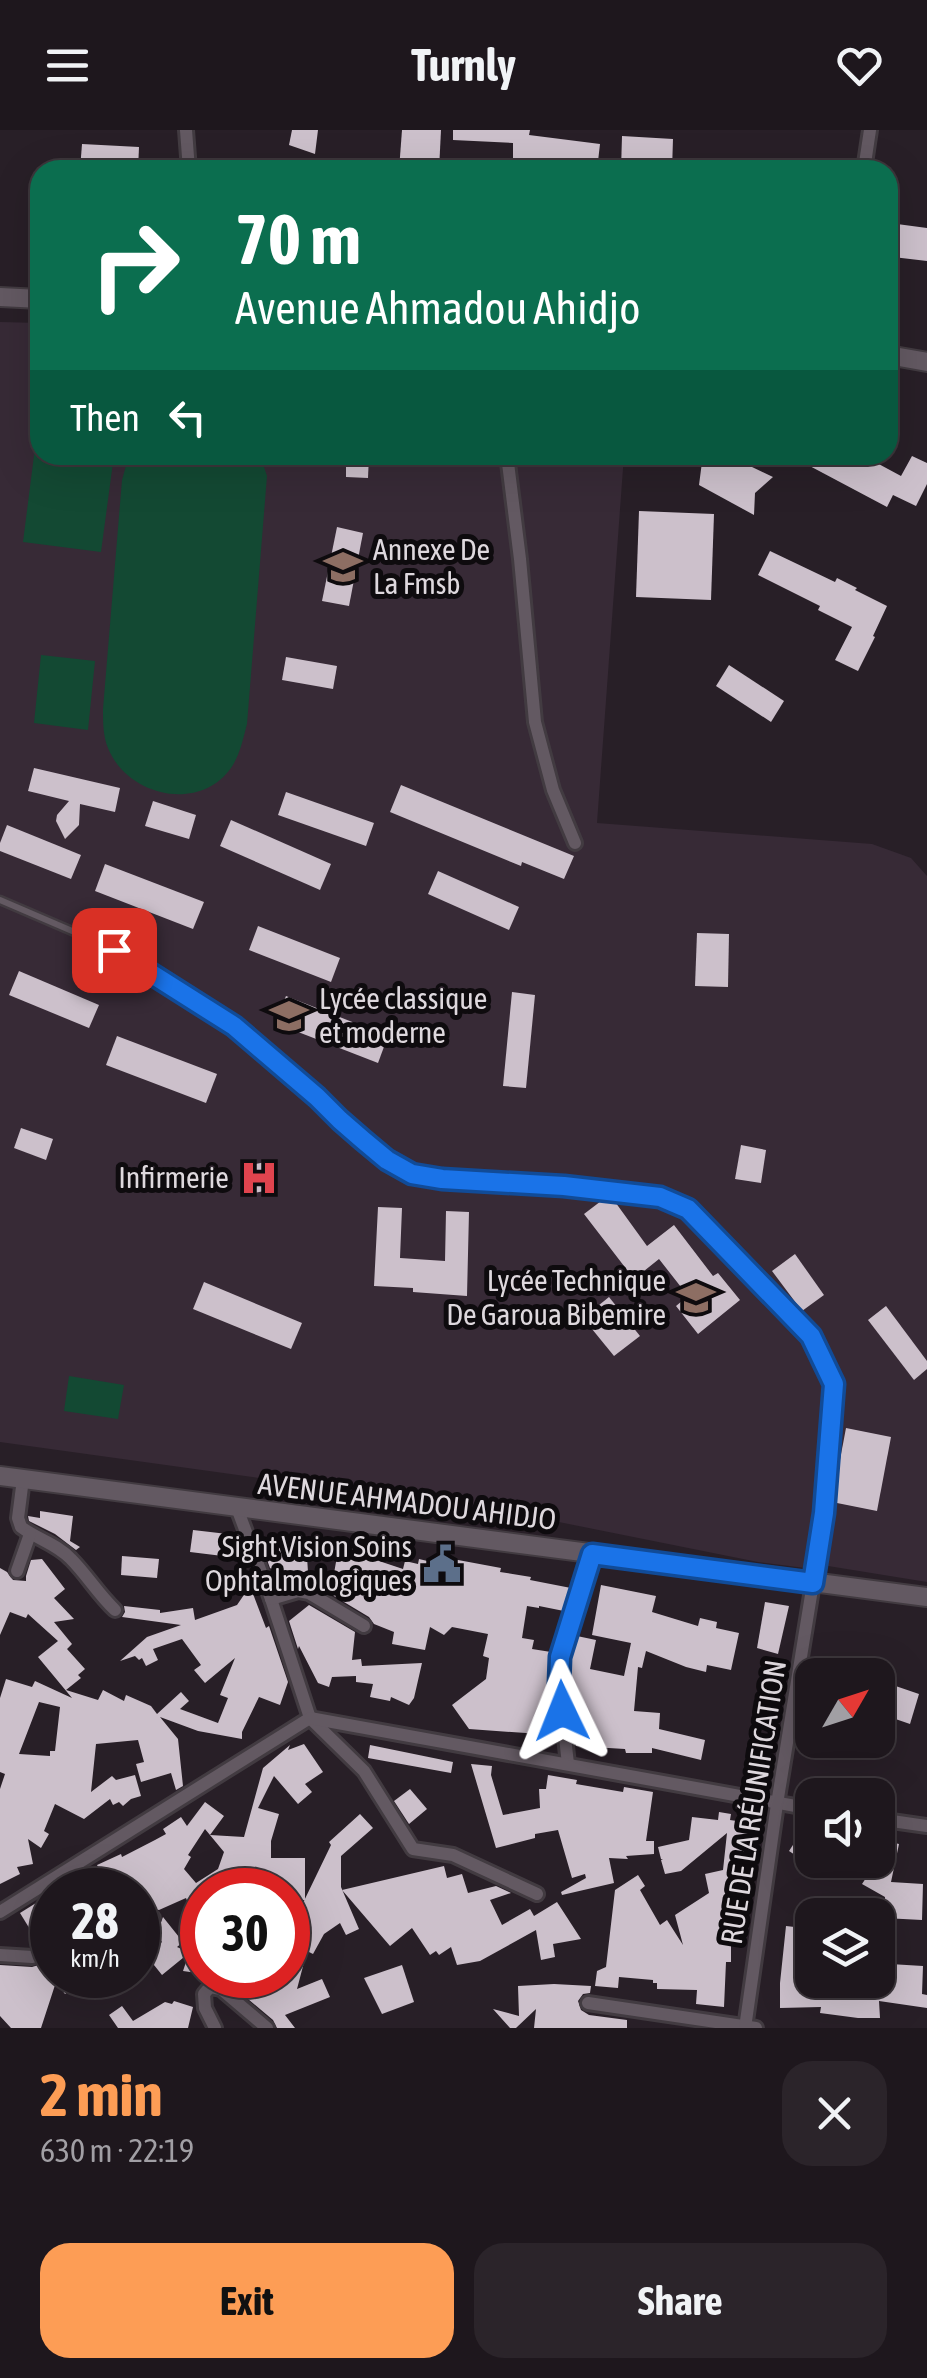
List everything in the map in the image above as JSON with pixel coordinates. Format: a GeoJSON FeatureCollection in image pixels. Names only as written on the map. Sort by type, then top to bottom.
{"type":"FeatureCollection","features":[{"type":"Feature","properties":{"kind":"main road"},"geometry":{"type":"LineString","coordinates":[[0,297],[30,298]]}},
{"type":"Feature","properties":{"kind":"main road"},"geometry":{"type":"LineString","coordinates":[[898,358],[927,362]]}},
{"type":"Feature","properties":{"kind":"main road","name":"AVENUE AHMADOU AHIDJO"},"geometry":{"type":"LineString","coordinates":[[0,1476],[927,1597]]}},
{"type":"Feature","properties":{"kind":"street"},"geometry":{"type":"LineString","coordinates":[[186,130],[188,160]]}},
{"type":"Feature","properties":{"kind":"street"},"geometry":{"type":"LineString","coordinates":[[866,160],[870,130]]}},
{"type":"Feature","properties":{"kind":"street"},"geometry":{"type":"LineString","coordinates":[[508,465],[535,722],[553,790],[574,843]]}},
{"type":"Feature","properties":{"kind":"street"},"geometry":{"type":"LineString","coordinates":[[23,1479],[18,1518],[21,1528],[71,1558],[115,1610]]}},
{"type":"Feature","properties":{"kind":"street"},"geometry":{"type":"LineString","coordinates":[[237,1508],[310,1718],[364,1770],[413,1850],[453,1855],[538,1894]]}},
{"type":"Feature","properties":{"kind":"street"},"geometry":{"type":"LineString","coordinates":[[17,1571],[30,1534]]}},
{"type":"Feature","properties":{"kind":"street"},"geometry":{"type":"LineString","coordinates":[[568,1764],[559,1684],[560,1657],[592,1554]]}},
{"type":"Feature","properties":{"kind":"street","name":"RUE DE LA RÉUNIFICATION"},"geometry":{"type":"LineString","coordinates":[[745,2027],[813,1583]]}},
{"type":"Feature","properties":{"kind":"street"},"geometry":{"type":"LineString","coordinates":[[271,1599],[309,1593],[364,1626]]}},
{"type":"Feature","properties":{"kind":"street"},"geometry":{"type":"LineString","coordinates":[[0,1912],[310,1718],[795,1806]]}},
{"type":"Feature","properties":{"kind":"street"},"geometry":{"type":"LineString","coordinates":[[895,1821],[927,1826]]}},
{"type":"Feature","properties":{"kind":"street"},"geometry":{"type":"LineString","coordinates":[[0,1955],[30,1957]]}},
{"type":"Feature","properties":{"kind":"street"},"geometry":{"type":"LineString","coordinates":[[215,2028],[205,2008],[204,1994],[210,1988],[220,1989],[267,2028]]}},
{"type":"Feature","properties":{"kind":"street"},"geometry":{"type":"LineString","coordinates":[[588,2003],[756,2028]]}},
{"type":"Feature","properties":{"kind":"lane"},"geometry":{"type":"LineString","coordinates":[[0,900],[114,950],[234,1026],[387,1160],[412,1174],[660,1197],[688,1209],[811,1336],[834,1384],[824,1513],[813,1583]]}},
{"type":"Feature","properties":{"kind":"shaded area","name":"Lycée classique et moderne"},"geometry":{"type":"Polygon","coordinates":[[[0,322],[30,323],[30,465],[623,465],[597,823],[872,844],[911,858],[927,876],[927,1582],[822,1565],[813,1569],[758,1562],[519,1514],[0,1442],[0,322]]]}},
{"type":"Feature","properties":{"kind":"green space"},"geometry":{"type":"Polygon","coordinates":[[[33,465],[113,465],[101,552],[23,542],[33,465]]]}},
{"type":"Feature","properties":{"kind":"green space"},"geometry":{"type":"Polygon","coordinates":[[[126,465],[263,465],[267,476],[247,724],[231,768],[201,791],[165,793],[131,778],[117,764],[104,734],[126,465]]]}},
{"type":"Feature","properties":{"kind":"green space"},"geometry":{"type":"Polygon","coordinates":[[[41,655],[95,661],[88,730],[34,723],[41,655]]]}},
{"type":"Feature","properties":{"kind":"green space"},"geometry":{"type":"Polygon","coordinates":[[[69,1376],[124,1385],[118,1419],[64,1411],[69,1376]]]}},
{"type":"Feature","properties":{"kind":"building"},"geometry":{"type":"Polygon","coordinates":[[[292,130],[318,130],[315,154],[289,145],[292,130]]]}},
{"type":"Feature","properties":{"kind":"building"},"geometry":{"type":"Polygon","coordinates":[[[402,130],[441,130],[440,160],[400,160],[402,130]]]}},
{"type":"Feature","properties":{"kind":"building"},"geometry":{"type":"Polygon","coordinates":[[[453,130],[530,130],[529,135],[600,144],[598,160],[513,160],[513,143],[453,140],[453,130]]]}},
{"type":"Feature","properties":{"kind":"building"},"geometry":{"type":"Polygon","coordinates":[[[622,136],[673,139],[672,160],[621,160],[622,136]]]}},
{"type":"Feature","properties":{"kind":"building"},"geometry":{"type":"Polygon","coordinates":[[[82,144],[139,147],[138,160],[81,160],[82,144]]]}},
{"type":"Feature","properties":{"kind":"building"},"geometry":{"type":"Polygon","coordinates":[[[898,224],[927,228],[927,261],[898,258],[898,224]]]}},
{"type":"Feature","properties":{"kind":"building"},"geometry":{"type":"Polygon","coordinates":[[[912,456],[927,463],[927,484],[916,506],[893,495],[887,507],[808,465],[881,465],[901,476],[912,456]]]}},
{"type":"Feature","properties":{"kind":"building"},"geometry":{"type":"Polygon","coordinates":[[[346,465],[369,465],[368,478],[346,477],[346,465]]]}},
{"type":"Feature","properties":{"kind":"building"},"geometry":{"type":"Polygon","coordinates":[[[702,465],[748,465],[773,477],[755,493],[754,515],[699,485],[702,465]]]}},
{"type":"Feature","properties":{"kind":"building"},"geometry":{"type":"Polygon","coordinates":[[[639,511],[714,514],[711,600],[636,597],[639,511]]]}},
{"type":"Feature","properties":{"kind":"building","name":"Annexe De La Fmsb"},"geometry":{"type":"Polygon","coordinates":[[[337,527],[363,533],[349,606],[322,601],[337,527]]]}},
{"type":"Feature","properties":{"kind":"building"},"geometry":{"type":"Polygon","coordinates":[[[770,551],[835,582],[837,578],[887,606],[858,671],[835,660],[852,627],[758,575],[770,551]]]}},
{"type":"Feature","properties":{"kind":"building"},"geometry":{"type":"Polygon","coordinates":[[[286,657],[337,666],[333,689],[282,680],[286,657]]]}},
{"type":"Feature","properties":{"kind":"building"},"geometry":{"type":"Polygon","coordinates":[[[729,665],[784,701],[771,722],[716,686],[729,665]]]}},
{"type":"Feature","properties":{"kind":"building"},"geometry":{"type":"Polygon","coordinates":[[[34,768],[120,788],[115,812],[80,804],[79,825],[65,839],[56,821],[69,801],[28,791],[34,768]]]}},
{"type":"Feature","properties":{"kind":"building"},"geometry":{"type":"Polygon","coordinates":[[[401,785],[574,856],[564,879],[522,862],[521,866],[390,812],[401,785]]]}},
{"type":"Feature","properties":{"kind":"building"},"geometry":{"type":"Polygon","coordinates":[[[286,792],[374,823],[366,846],[278,815],[286,792]]]}},
{"type":"Feature","properties":{"kind":"building"},"geometry":{"type":"Polygon","coordinates":[[[153,801],[196,815],[189,839],[145,826],[153,801]]]}},
{"type":"Feature","properties":{"kind":"building"},"geometry":{"type":"Polygon","coordinates":[[[231,820],[331,864],[320,890],[220,846],[231,820]]]}},
{"type":"Feature","properties":{"kind":"building"},"geometry":{"type":"Polygon","coordinates":[[[7,825],[81,855],[71,879],[0,851],[7,825]]]}},
{"type":"Feature","properties":{"kind":"building"},"geometry":{"type":"Polygon","coordinates":[[[105,864],[204,902],[193,929],[95,891],[105,864]]]}},
{"type":"Feature","properties":{"kind":"building"},"geometry":{"type":"Polygon","coordinates":[[[438,871],[519,907],[509,930],[428,894],[438,871]]]}},
{"type":"Feature","properties":{"kind":"building"},"geometry":{"type":"Polygon","coordinates":[[[258,926],[340,958],[331,982],[249,950],[258,926]]]}},
{"type":"Feature","properties":{"kind":"building"},"geometry":{"type":"Polygon","coordinates":[[[697,933],[729,934],[728,987],[695,986],[697,933]]]}},
{"type":"Feature","properties":{"kind":"building"},"geometry":{"type":"Polygon","coordinates":[[[19,971],[99,1005],[89,1028],[9,995],[19,971]]]}},
{"type":"Feature","properties":{"kind":"building"},"geometry":{"type":"Polygon","coordinates":[[[512,992],[535,995],[526,1088],[503,1086],[512,992]]]}},
{"type":"Feature","properties":{"kind":"building"},"geometry":{"type":"Polygon","coordinates":[[[286,996],[388,1036],[378,1063],[275,1023],[286,996]]]}},
{"type":"Feature","properties":{"kind":"building"},"geometry":{"type":"Polygon","coordinates":[[[117,1036],[217,1074],[206,1103],[106,1065],[117,1036]]]}},
{"type":"Feature","properties":{"kind":"building"},"geometry":{"type":"Polygon","coordinates":[[[21,1128],[53,1139],[46,1160],[14,1148],[21,1128]]]}},
{"type":"Feature","properties":{"kind":"building"},"geometry":{"type":"Polygon","coordinates":[[[741,1145],[766,1150],[761,1183],[735,1179],[741,1145]]]}},
{"type":"Feature","properties":{"kind":"building","name":"Infirmerie"},"geometry":{"type":"Polygon","coordinates":[[[271,1161],[275,1189],[248,1194],[244,1166],[271,1161]]]}},
{"type":"Feature","properties":{"kind":"building"},"geometry":{"type":"Polygon","coordinates":[[[605,1198],[613,1199],[647,1246],[674,1225],[713,1276],[718,1273],[740,1300],[698,1334],[676,1306],[688,1296],[659,1259],[634,1279],[584,1214],[605,1198]]]}},
{"type":"Feature","properties":{"kind":"building"},"geometry":{"type":"Polygon","coordinates":[[[378,1207],[402,1208],[400,1258],[445,1261],[446,1211],[469,1212],[467,1296],[374,1286],[378,1207]]]}},
{"type":"Feature","properties":{"kind":"building"},"geometry":{"type":"Polygon","coordinates":[[[795,1254],[824,1295],[802,1311],[772,1271],[795,1254]]]}},
{"type":"Feature","properties":{"kind":"building"},"geometry":{"type":"Polygon","coordinates":[[[204,1282],[302,1323],[291,1349],[193,1309],[204,1282]]]}},
{"type":"Feature","properties":{"kind":"building"},"geometry":{"type":"Polygon","coordinates":[[[609,1297],[640,1336],[614,1356],[583,1318],[609,1297]]]}},
{"type":"Feature","properties":{"kind":"building"},"geometry":{"type":"Polygon","coordinates":[[[886,1306],[927,1361],[927,1369],[914,1380],[868,1320],[886,1306]]]}},
{"type":"Feature","properties":{"kind":"building"},"geometry":{"type":"Polygon","coordinates":[[[846,1428],[891,1437],[877,1511],[832,1502],[846,1428]]]}},
{"type":"Feature","properties":{"kind":"building"},"geometry":{"type":"Polygon","coordinates":[[[40,1511],[73,1516],[70,1541],[80,1547],[76,1550],[29,1521],[28,1516],[40,1518],[40,1511]]]}},
{"type":"Feature","properties":{"kind":"building"},"geometry":{"type":"Polygon","coordinates":[[[193,1530],[236,1535],[241,1546],[239,1558],[190,1552],[193,1530]]]}},
{"type":"Feature","properties":{"kind":"building"},"geometry":{"type":"Polygon","coordinates":[[[291,1537],[306,1539],[304,1557],[308,1572],[288,1572],[286,1576],[270,1568],[266,1557],[268,1552],[278,1556],[279,1548],[290,1549],[291,1537]]]}},
{"type":"Feature","properties":{"kind":"building"},"geometry":{"type":"Polygon","coordinates":[[[339,1545],[362,1549],[361,1555],[403,1569],[405,1561],[418,1564],[419,1559],[440,1564],[442,1557],[501,1568],[500,1572],[571,1588],[564,1611],[527,1606],[522,1638],[534,1640],[532,1649],[551,1652],[551,1703],[546,1703],[540,1734],[469,1729],[452,1705],[486,1679],[489,1658],[483,1656],[488,1634],[452,1627],[444,1635],[430,1627],[425,1650],[392,1644],[394,1632],[374,1624],[369,1617],[314,1584],[316,1575],[333,1579],[339,1545]]]}},
{"type":"Feature","properties":{"kind":"building"},"geometry":{"type":"Polygon","coordinates":[[[122,1556],[159,1559],[157,1578],[121,1575],[122,1556]]]}},
{"type":"Feature","properties":{"kind":"building"},"geometry":{"type":"Polygon","coordinates":[[[42,1559],[65,1589],[54,1598],[74,1619],[54,1622],[72,1644],[67,1649],[85,1669],[78,1675],[81,1678],[66,1690],[98,1700],[103,1690],[124,1701],[126,1695],[151,1706],[157,1714],[181,1692],[189,1701],[180,1709],[218,1723],[228,1698],[220,1695],[235,1658],[205,1683],[194,1670],[201,1665],[182,1639],[153,1649],[158,1660],[146,1666],[142,1658],[135,1656],[120,1661],[147,1637],[181,1625],[122,1617],[124,1606],[160,1613],[193,1608],[195,1620],[237,1605],[250,1586],[288,1682],[280,1705],[259,1697],[242,1739],[198,1731],[160,1717],[178,1739],[183,1786],[176,1790],[171,1773],[141,1782],[136,1764],[144,1762],[138,1740],[96,1744],[91,1792],[112,1776],[116,1780],[135,1775],[141,1796],[123,1806],[119,1802],[113,1805],[110,1799],[84,1819],[55,1804],[44,1831],[49,1834],[41,1848],[28,1839],[33,1864],[17,1867],[20,1874],[0,1884],[0,1789],[5,1774],[0,1772],[0,1698],[6,1679],[32,1687],[35,1681],[72,1698],[38,1657],[58,1641],[28,1614],[26,1618],[10,1612],[0,1635],[0,1568],[13,1580],[26,1581],[31,1560],[42,1559]],[[39,1702],[19,1754],[50,1756],[50,1751],[55,1751],[60,1707],[39,1702]]]}},
{"type":"Feature","properties":{"kind":"building"},"geometry":{"type":"Polygon","coordinates":[[[601,1585],[656,1596],[652,1612],[698,1626],[700,1618],[717,1622],[716,1628],[739,1633],[731,1670],[707,1665],[706,1672],[646,1651],[642,1668],[638,1667],[634,1711],[660,1713],[659,1729],[705,1740],[701,1760],[652,1748],[652,1753],[626,1753],[625,1749],[576,1746],[569,1684],[570,1659],[577,1636],[596,1640],[590,1669],[624,1676],[631,1643],[592,1635],[601,1585]]]}},
{"type":"Feature","properties":{"kind":"building"},"geometry":{"type":"Polygon","coordinates":[[[765,1602],[789,1606],[778,1654],[757,1648],[765,1602]]]}},
{"type":"Feature","properties":{"kind":"building"},"geometry":{"type":"Polygon","coordinates":[[[309,1605],[355,1632],[352,1660],[361,1659],[362,1666],[422,1663],[409,1705],[391,1697],[390,1701],[370,1697],[373,1684],[356,1682],[356,1676],[332,1677],[329,1687],[318,1683],[299,1646],[298,1649],[289,1621],[309,1605]]]}},
{"type":"Feature","properties":{"kind":"building"},"geometry":{"type":"Polygon","coordinates":[[[895,1686],[919,1694],[910,1724],[895,1719],[895,1686]]]}},
{"type":"Feature","properties":{"kind":"building"},"geometry":{"type":"Polygon","coordinates":[[[304,1744],[323,1772],[305,1784],[312,1792],[298,1804],[274,1776],[258,1808],[279,1814],[271,1841],[271,1858],[305,1858],[305,1868],[218,1868],[224,1852],[205,1829],[188,1855],[191,1857],[185,1868],[180,1868],[180,1901],[160,1910],[160,1868],[97,1868],[166,1834],[163,1829],[181,1817],[187,1826],[205,1802],[224,1816],[210,1835],[244,1837],[263,1768],[290,1745],[288,1750],[304,1744]]]}},
{"type":"Feature","properties":{"kind":"building"},"geometry":{"type":"Polygon","coordinates":[[[370,1745],[453,1762],[451,1773],[368,1758],[370,1745]]]}},
{"type":"Feature","properties":{"kind":"building"},"geometry":{"type":"Polygon","coordinates":[[[471,1764],[492,1766],[503,1815],[540,1808],[539,1789],[546,1789],[548,1775],[623,1792],[624,1787],[653,1792],[646,1841],[654,1841],[654,1854],[609,1858],[614,1883],[562,1895],[561,1892],[586,1878],[585,1874],[572,1878],[558,1830],[496,1848],[471,1764]]]}},
{"type":"Feature","properties":{"kind":"building"},"geometry":{"type":"Polygon","coordinates":[[[410,1789],[427,1809],[409,1824],[394,1801],[410,1789]]]}},
{"type":"Feature","properties":{"kind":"building"},"geometry":{"type":"Polygon","coordinates":[[[719,1812],[731,1814],[730,1820],[750,1823],[741,1885],[746,1885],[747,1904],[737,1904],[737,1934],[731,1934],[731,1962],[726,1962],[724,2007],[696,2004],[697,1990],[657,1989],[653,1980],[619,1977],[618,1988],[595,1986],[597,1971],[606,1967],[615,1890],[638,1875],[645,1886],[640,1890],[660,1925],[667,1920],[683,1945],[675,1915],[709,1893],[705,1874],[723,1870],[727,1833],[681,1871],[665,1874],[658,1847],[689,1840],[692,1817],[718,1820],[719,1812]]]}},
{"type":"Feature","properties":{"kind":"building"},"geometry":{"type":"Polygon","coordinates":[[[360,1814],[373,1828],[341,1856],[341,1887],[359,1929],[346,1935],[340,1923],[324,1934],[313,1954],[310,1888],[329,1842],[360,1814]]]}},
{"type":"Feature","properties":{"kind":"building"},"geometry":{"type":"Polygon","coordinates":[[[444,1866],[447,1878],[462,1874],[468,1893],[496,1886],[511,1893],[490,1900],[502,1925],[530,1909],[534,1916],[557,1902],[581,1939],[553,1944],[555,1957],[541,1960],[536,1930],[480,1961],[457,1965],[451,1947],[439,1955],[436,1951],[430,1955],[412,1928],[390,1946],[342,1890],[444,1866]]]}},
{"type":"Feature","properties":{"kind":"building"},"geometry":{"type":"Polygon","coordinates":[[[866,1878],[892,1878],[891,1882],[923,1884],[922,1920],[895,1919],[895,1898],[885,1898],[862,1884],[866,1878]]]}},
{"type":"Feature","properties":{"kind":"building"},"geometry":{"type":"Polygon","coordinates":[[[30,1907],[30,1929],[20,1913],[30,1907]]]}},
{"type":"Feature","properties":{"kind":"building"},"geometry":{"type":"Polygon","coordinates":[[[163,1917],[180,1938],[180,1960],[162,1975],[160,1972],[163,1917]]]}},
{"type":"Feature","properties":{"kind":"building"},"geometry":{"type":"Polygon","coordinates":[[[786,1926],[795,1927],[795,1998],[895,1998],[895,1964],[923,1966],[922,1994],[927,1995],[927,2008],[879,2001],[880,2018],[858,2018],[820,2013],[821,2007],[780,2008],[786,1926]]]}},
{"type":"Feature","properties":{"kind":"building"},"geometry":{"type":"Polygon","coordinates":[[[0,1965],[30,1967],[30,1998],[51,1998],[41,2028],[11,2028],[0,2016],[0,1965]]]}},
{"type":"Feature","properties":{"kind":"building"},"geometry":{"type":"Polygon","coordinates":[[[402,1965],[414,2002],[382,2014],[364,1978],[402,1965]]]}},
{"type":"Feature","properties":{"kind":"building"},"geometry":{"type":"Polygon","coordinates":[[[322,1979],[330,1997],[285,2015],[295,2028],[277,2028],[247,1998],[310,1998],[310,1984],[322,1979]]]}},
{"type":"Feature","properties":{"kind":"building"},"geometry":{"type":"Polygon","coordinates":[[[518,1986],[591,1986],[590,1993],[583,1994],[578,2001],[581,2010],[589,2015],[627,2020],[627,2028],[534,2028],[536,2009],[516,2028],[510,2028],[493,2009],[519,2016],[518,1986]]]}},
{"type":"Feature","properties":{"kind":"building"},"geometry":{"type":"Polygon","coordinates":[[[165,2002],[193,2007],[188,2028],[118,2028],[109,2015],[122,2006],[133,2021],[165,2002]]]}},
{"type":"Feature","properties":{"kind":"place","name":"Annexe De La Fmsb"},"geometry":{"type":"Point","coordinates":[343,567]}},
{"type":"Feature","properties":{"kind":"place","name":"Lycée classique et moderne"},"geometry":{"type":"Point","coordinates":[289,1016]}},
{"type":"Feature","properties":{"kind":"place","name":"Infirmerie"},"geometry":{"type":"Point","coordinates":[259,1178]}},
{"type":"Feature","properties":{"kind":"place","name":"Lycée Technique De Garoua Bibemire"},"geometry":{"type":"Point","coordinates":[696,1298]}},
{"type":"Feature","properties":{"kind":"place","name":"Sight Vision Soins Ophtalmologiques"},"geometry":{"type":"Point","coordinates":[442,1564]}},
{"type":"Feature","properties":{"kind":"route"},"geometry":{"type":"LineString","coordinates":[[114,950],[234,1026],[387,1160],[412,1174],[660,1197],[688,1209],[811,1336],[834,1384],[824,1513],[813,1583],[592,1554],[560,1657],[562,1711]]}}]}
